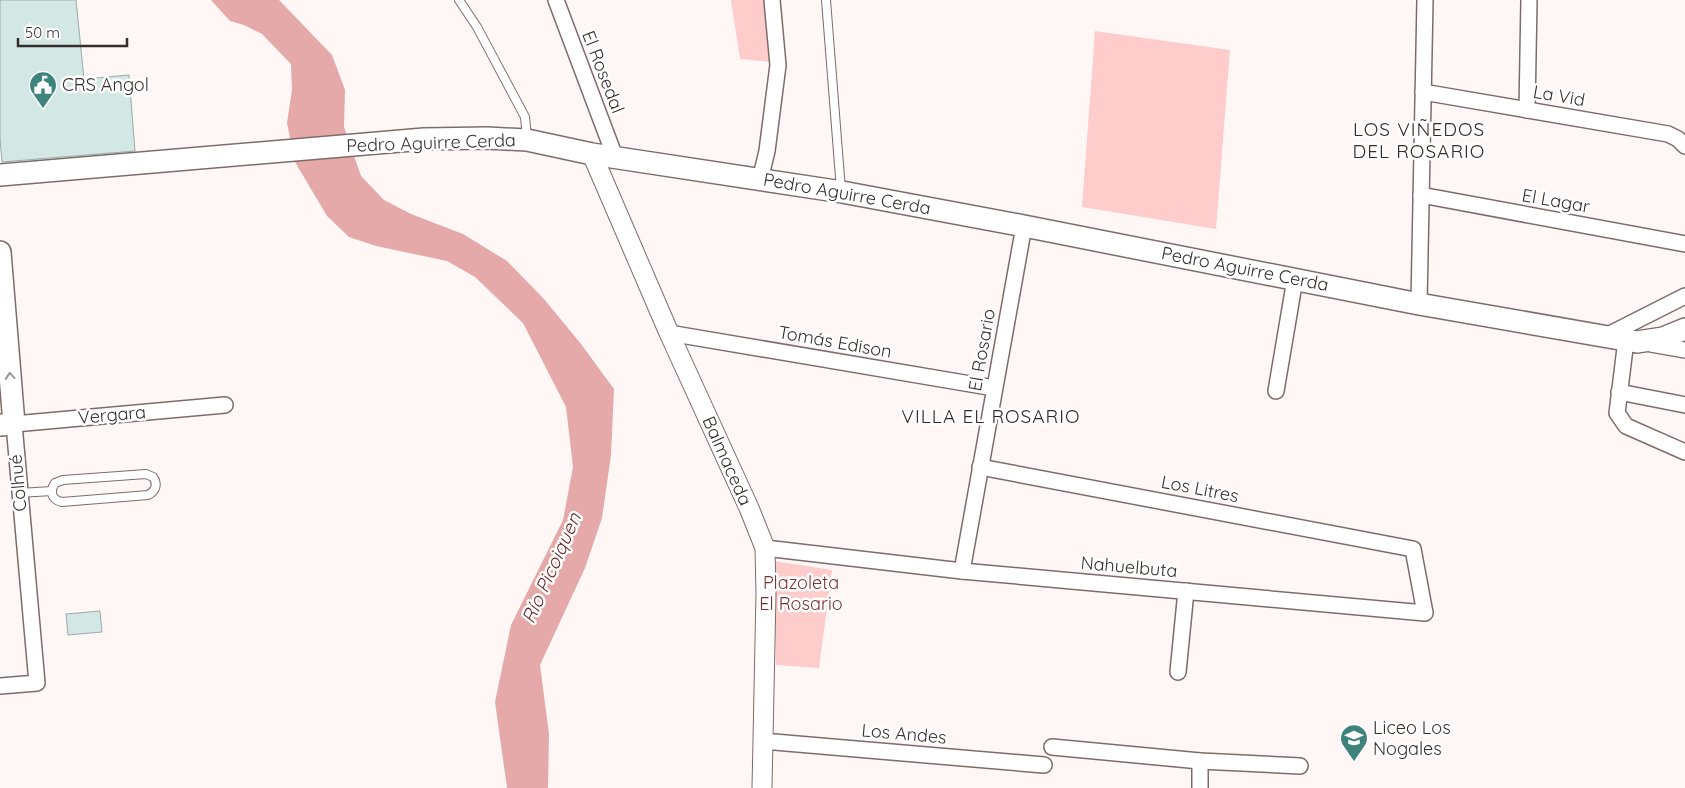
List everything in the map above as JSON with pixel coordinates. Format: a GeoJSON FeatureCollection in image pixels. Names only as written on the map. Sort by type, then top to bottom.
{"type":"FeatureCollection","features":[{"type":"Feature","properties":{"kind":"main road","name":"Pedro Aguirre Cerda"},"geometry":{"type":"LineString","coordinates":[[0,175],[424,140],[487,138],[527,140],[592,154],[842,192],[1419,304],[1623,339]]}},
{"type":"Feature","properties":{"kind":"main road","name":"Colhué"},"geometry":{"type":"LineString","coordinates":[[0,252],[7,425]]}},
{"type":"Feature","properties":{"kind":"main road"},"geometry":{"type":"LineString","coordinates":[[1623,339],[1664,338],[1685,329]]}},
{"type":"Feature","properties":{"kind":"street","name":"El Rosedal"},"geometry":{"type":"LineString","coordinates":[[556,0],[615,157]]}},
{"type":"Feature","properties":{"kind":"street"},"geometry":{"type":"LineString","coordinates":[[760,180],[767,151],[778,65],[772,0]]}},
{"type":"Feature","properties":{"kind":"street"},"geometry":{"type":"LineString","coordinates":[[1419,304],[1425,0]]}},
{"type":"Feature","properties":{"kind":"street"},"geometry":{"type":"LineString","coordinates":[[1527,110],[1529,0]]}},
{"type":"Feature","properties":{"kind":"street","name":"La Vid"},"geometry":{"type":"LineString","coordinates":[[1423,92],[1668,134],[1678,139],[1685,146]]}},
{"type":"Feature","properties":{"kind":"street","name":"Balmaceda"},"geometry":{"type":"LineString","coordinates":[[592,154],[765,548],[766,630],[762,788]]}},
{"type":"Feature","properties":{"kind":"street","name":"El Lagar"},"geometry":{"type":"LineString","coordinates":[[1421,195],[1685,244]]}},
{"type":"Feature","properties":{"kind":"street","name":"El Rosario"},"geometry":{"type":"LineString","coordinates":[[962,570],[1024,226]]}},
{"type":"Feature","properties":{"kind":"street"},"geometry":{"type":"LineString","coordinates":[[1276,391],[1295,279]]}},
{"type":"Feature","properties":{"kind":"street"},"geometry":{"type":"LineString","coordinates":[[1685,296],[1623,339],[1617,413],[1626,426],[1685,452]]}},
{"type":"Feature","properties":{"kind":"street","name":"Tomás Edison"},"geometry":{"type":"LineString","coordinates":[[669,333],[994,388]]}},
{"type":"Feature","properties":{"kind":"street","name":"Pedro Aguirre Cerda"},"geometry":{"type":"LineString","coordinates":[[1623,339],[1685,350]]}},
{"type":"Feature","properties":{"kind":"street"},"geometry":{"type":"LineString","coordinates":[[1619,392],[1685,405]]}},
{"type":"Feature","properties":{"kind":"street","name":"Vergara"},"geometry":{"type":"LineString","coordinates":[[7,425],[225,405]]}},
{"type":"Feature","properties":{"kind":"street","name":"Colhué"},"geometry":{"type":"LineString","coordinates":[[0,686],[37,682],[19,493],[7,425]]}},
{"type":"Feature","properties":{"kind":"street","name":"Los Litres"},"geometry":{"type":"LineString","coordinates":[[980,467],[1413,549]]}},
{"type":"Feature","properties":{"kind":"street","name":"Nahuelbuta"},"geometry":{"type":"LineString","coordinates":[[765,548],[962,570],[1425,613],[1413,549]]}},
{"type":"Feature","properties":{"kind":"street"},"geometry":{"type":"LineString","coordinates":[[1178,672],[1186,591]]}},
{"type":"Feature","properties":{"kind":"street","name":"Los Andes"},"geometry":{"type":"LineString","coordinates":[[762,741],[1044,765]]}},
{"type":"Feature","properties":{"kind":"street"},"geometry":{"type":"LineString","coordinates":[[1052,747],[1200,761],[1300,766]]}},
{"type":"Feature","properties":{"kind":"street"},"geometry":{"type":"LineString","coordinates":[[1200,761],[1200,788]]}},
{"type":"Feature","properties":{"kind":"lane"},"geometry":{"type":"LineString","coordinates":[[460,0],[477,27],[525,117],[527,140]]}},
{"type":"Feature","properties":{"kind":"lane"},"geometry":{"type":"LineString","coordinates":[[826,0],[842,192]]}},
{"type":"Feature","properties":{"kind":"lane"},"geometry":{"type":"LineString","coordinates":[[146,474],[153,477],[156,484],[155,488],[148,495],[62,502],[55,499],[52,491],[55,483],[62,480],[146,474]]}},
{"type":"Feature","properties":{"kind":"lane"},"geometry":{"type":"LineString","coordinates":[[19,493],[52,491]]}},
{"type":"Feature","properties":{"kind":"green space"},"geometry":{"type":"Polygon","coordinates":[[[731,0],[766,0],[771,62],[740,59],[731,0]]]}},
{"type":"Feature","properties":{"kind":"green space"},"geometry":{"type":"Polygon","coordinates":[[[1095,31],[1230,50],[1216,229],[1082,207],[1095,31]]]}},
{"type":"Feature","properties":{"kind":"green space","name":"Plazoleta El Rosario"},"geometry":{"type":"Polygon","coordinates":[[[774,561],[832,570],[819,668],[776,665],[774,561]]]}},
{"type":"Feature","properties":{"kind":"water","name":"Río Picoiquen"},"geometry":{"type":"Polygon","coordinates":[[[211,0],[279,0],[332,55],[345,90],[344,127],[361,176],[384,200],[411,214],[463,234],[507,261],[544,299],[581,344],[614,389],[611,455],[602,518],[585,568],[540,665],[549,734],[548,788],[507,788],[495,702],[511,625],[563,520],[573,467],[566,407],[523,323],[475,277],[447,261],[376,246],[349,237],[327,216],[295,162],[287,123],[292,90],[291,64],[262,34],[244,25],[230,21],[211,0]]]}},
{"type":"Feature","properties":{"kind":"building","name":"CRS Angol"},"geometry":{"type":"Polygon","coordinates":[[[0,0],[76,0],[84,79],[129,75],[135,151],[2,162],[0,139],[0,0]]]}},
{"type":"Feature","properties":{"kind":"building"},"geometry":{"type":"Polygon","coordinates":[[[100,611],[102,632],[68,635],[66,614],[100,611]]]}},
{"type":"Feature","properties":{"kind":"place","name":"CRS Angol"},"geometry":{"type":"Point","coordinates":[43,109]}},
{"type":"Feature","properties":{"kind":"place","name":"Liceo Los Nogales"},"geometry":{"type":"Point","coordinates":[1354,762]}},
{"type":"Feature","properties":{"kind":"district","name":"LOS VIÑEDOS DEL ROSARIO"},"geometry":{"type":"Point","coordinates":[1419,140]}},
{"type":"Feature","properties":{"kind":"district","name":"VILLA EL ROSARIO"},"geometry":{"type":"Point","coordinates":[991,416]}}]}
